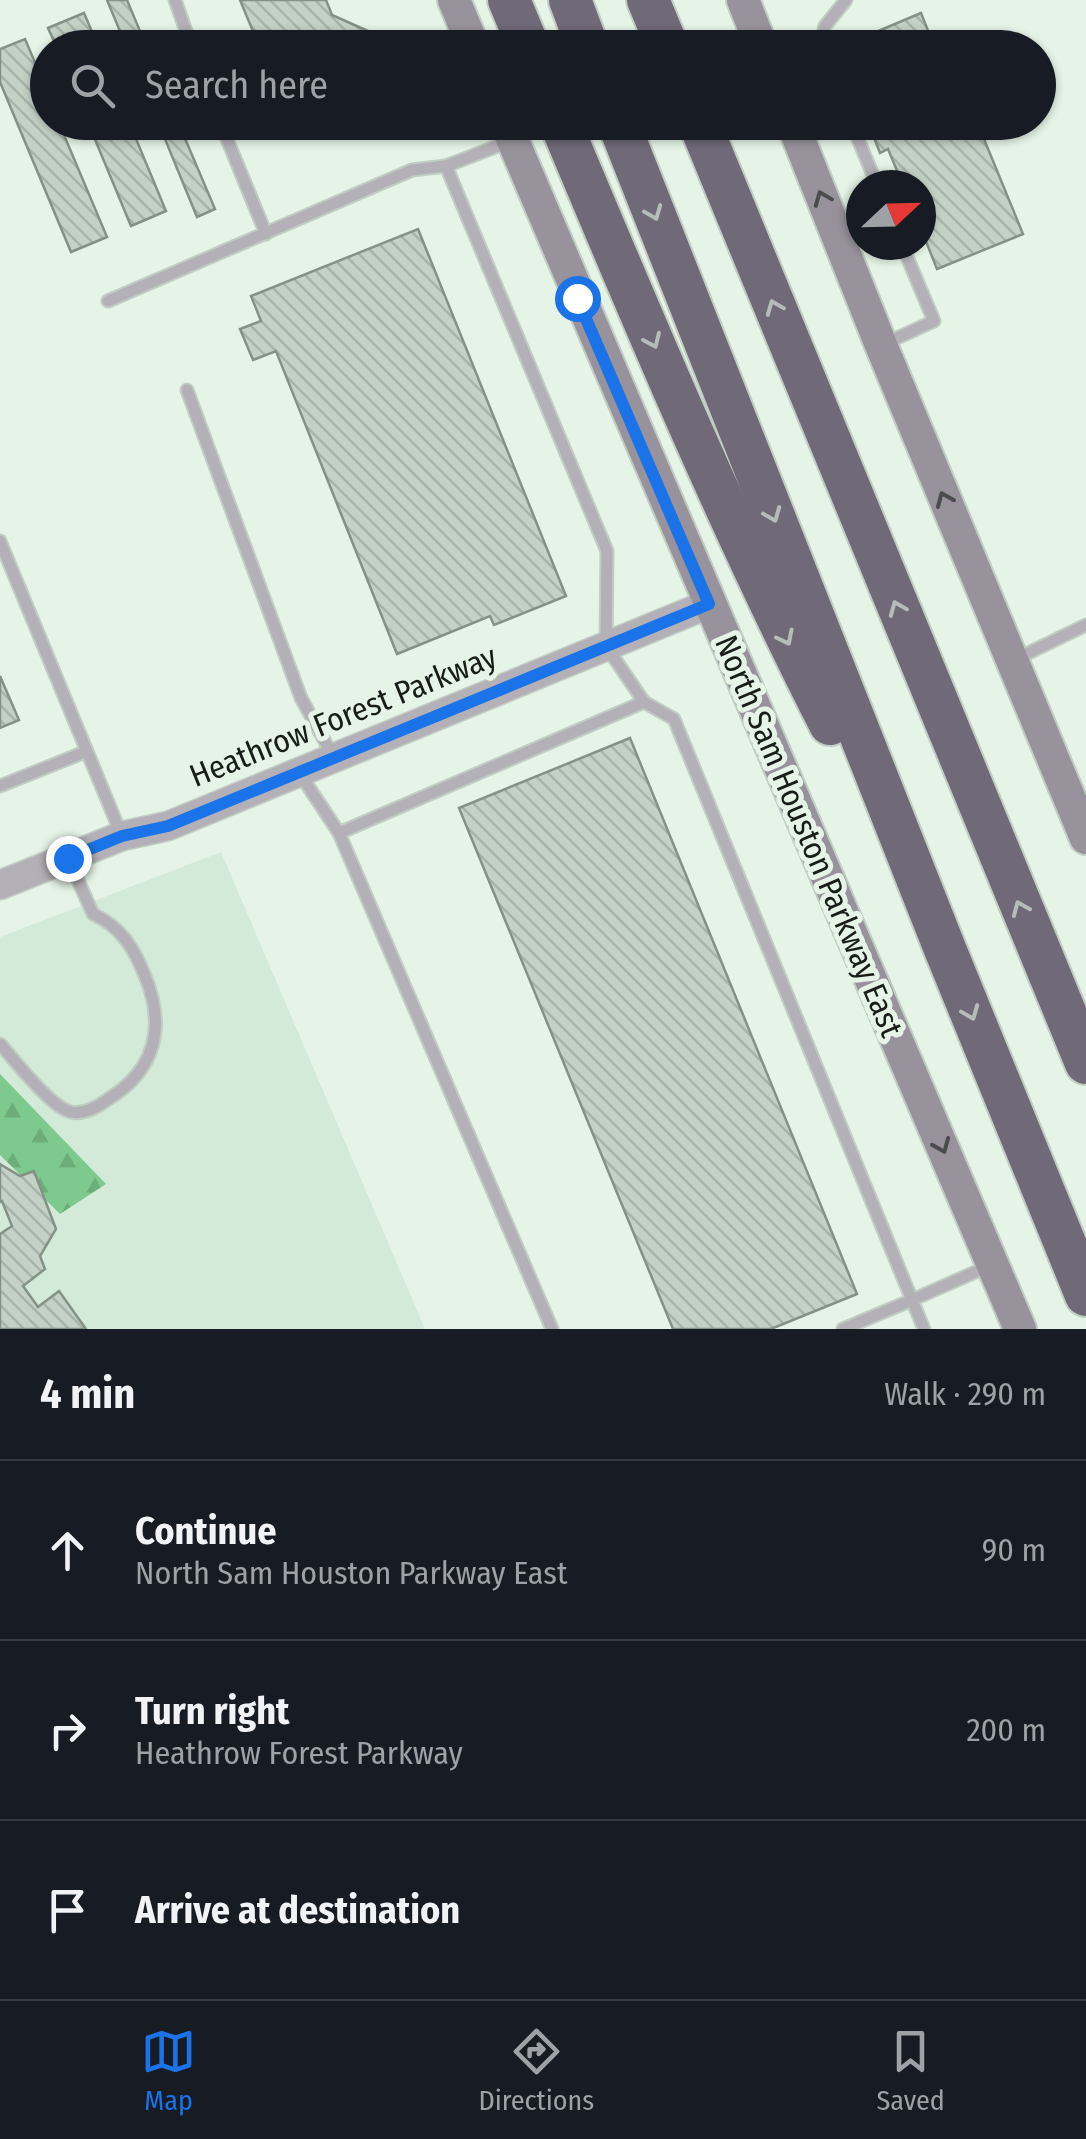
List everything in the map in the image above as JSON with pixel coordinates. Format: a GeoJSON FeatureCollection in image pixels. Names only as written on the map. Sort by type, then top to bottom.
{"type":"FeatureCollection","features":[{"type":"Feature","properties":{"kind":"highway"},"geometry":{"type":"LineString","coordinates":[[509,0],[521,30]]}},
{"type":"Feature","properties":{"kind":"highway"},"geometry":{"type":"LineString","coordinates":[[570,0],[581,30]]}},
{"type":"Feature","properties":{"kind":"highway"},"geometry":{"type":"LineString","coordinates":[[648,0],[660,30]]}},
{"type":"Feature","properties":{"kind":"highway"},"geometry":{"type":"LineString","coordinates":[[568,140],[777,620],[945,949]]}},
{"type":"Feature","properties":{"kind":"highway"},"geometry":{"type":"LineString","coordinates":[[625,140],[1086,1295]]}},
{"type":"Feature","properties":{"kind":"highway"},"geometry":{"type":"LineString","coordinates":[[705,140],[1086,1062]]}},
{"type":"Feature","properties":{"kind":"main road"},"geometry":{"type":"LineString","coordinates":[[454,0],[466,30]]}},
{"type":"Feature","properties":{"kind":"main road"},"geometry":{"type":"LineString","coordinates":[[744,0],[755,30]]}},
{"type":"Feature","properties":{"kind":"main road","name":"North Sam Houston Parkway East"},"geometry":{"type":"LineString","coordinates":[[512,140],[1020,1329]]}},
{"type":"Feature","properties":{"kind":"main road"},"geometry":{"type":"LineString","coordinates":[[799,140],[880,346],[1086,838]]}},
{"type":"Feature","properties":{"kind":"street","name":"Heathrow Forest Parkway"},"geometry":{"type":"LineString","coordinates":[[0,885],[122,836],[168,826],[709,604]]}},
{"type":"Feature","properties":{"kind":"lane"},"geometry":{"type":"LineString","coordinates":[[175,0],[186,30]]}},
{"type":"Feature","properties":{"kind":"lane"},"geometry":{"type":"LineString","coordinates":[[825,30],[846,0]]}},
{"type":"Feature","properties":{"kind":"lane"},"geometry":{"type":"LineString","coordinates":[[227,140],[266,234]]}},
{"type":"Feature","properties":{"kind":"lane"},"geometry":{"type":"LineString","coordinates":[[108,301],[412,170],[446,166],[494,140]]}},
{"type":"Feature","properties":{"kind":"lane"},"geometry":{"type":"LineString","coordinates":[[858,140],[871,170]]}},
{"type":"Feature","properties":{"kind":"lane"},"geometry":{"type":"LineString","coordinates":[[446,166],[606,551],[606,646],[644,702],[674,719],[924,1329]]}},
{"type":"Feature","properties":{"kind":"lane"},"geometry":{"type":"LineString","coordinates":[[880,346],[934,321],[908,260]]}},
{"type":"Feature","properties":{"kind":"lane"},"geometry":{"type":"LineString","coordinates":[[187,390],[301,698],[334,758]]}},
{"type":"Feature","properties":{"kind":"lane"},"geometry":{"type":"LineString","coordinates":[[0,541],[122,836]]}},
{"type":"Feature","properties":{"kind":"lane"},"geometry":{"type":"LineString","coordinates":[[1012,661],[1086,625]]}},
{"type":"Feature","properties":{"kind":"lane"},"geometry":{"type":"LineString","coordinates":[[339,833],[644,702]]}},
{"type":"Feature","properties":{"kind":"lane"},"geometry":{"type":"LineString","coordinates":[[0,786],[85,752]]}},
{"type":"Feature","properties":{"kind":"lane"},"geometry":{"type":"LineString","coordinates":[[299,772],[339,833],[552,1329]]}},
{"type":"Feature","properties":{"kind":"lane"},"geometry":{"type":"LineString","coordinates":[[0,1044],[57,1105],[71,1112],[89,1111],[112,1097],[132,1080],[151,1054],[158,1028],[155,1000],[133,946],[108,922],[92,914],[68,858]]}},
{"type":"Feature","properties":{"kind":"lane"},"geometry":{"type":"LineString","coordinates":[[843,1329],[993,1265]]}},
{"type":"Feature","properties":{"kind":"shaded area"},"geometry":{"type":"Polygon","coordinates":[[[221,852],[425,1329],[0,1329],[0,937],[221,852]]]}},
{"type":"Feature","properties":{"kind":"green space"},"geometry":{"type":"Polygon","coordinates":[[[0,1074],[106,1184],[60,1214],[0,1155],[0,1074]]]}},
{"type":"Feature","properties":{"kind":"building"},"geometry":{"type":"Polygon","coordinates":[[[107,0],[127,0],[140,30],[120,30],[107,0]]]}},
{"type":"Feature","properties":{"kind":"building"},"geometry":{"type":"Polygon","coordinates":[[[240,0],[326,0],[332,15],[366,30],[252,30],[240,0]]]}},
{"type":"Feature","properties":{"kind":"building"},"geometry":{"type":"Polygon","coordinates":[[[84,13],[91,30],[49,30],[84,13]]]}},
{"type":"Feature","properties":{"kind":"building"},"geometry":{"type":"Polygon","coordinates":[[[921,13],[928,30],[881,30],[921,13]]]}},
{"type":"Feature","properties":{"kind":"building"},"geometry":{"type":"Polygon","coordinates":[[[25,39],[30,51],[30,140],[66,140],[107,237],[71,252],[0,82],[0,49],[25,39]]]}},
{"type":"Feature","properties":{"kind":"building"},"geometry":{"type":"Polygon","coordinates":[[[95,140],[136,140],[166,211],[131,226],[95,140]]]}},
{"type":"Feature","properties":{"kind":"building"},"geometry":{"type":"Polygon","coordinates":[[[165,140],[186,140],[215,209],[197,217],[165,140]]]}},
{"type":"Feature","properties":{"kind":"building"},"geometry":{"type":"Polygon","coordinates":[[[875,140],[984,140],[1023,234],[937,269],[933,260],[936,170],[897,170],[888,149],[880,153],[875,140]]]}},
{"type":"Feature","properties":{"kind":"building"},"geometry":{"type":"Polygon","coordinates":[[[418,229],[566,596],[494,625],[490,616],[397,654],[276,351],[253,360],[240,329],[261,321],[251,296],[418,229]]]}},
{"type":"Feature","properties":{"kind":"building"},"geometry":{"type":"Polygon","coordinates":[[[0,676],[19,720],[0,728],[0,676]]]}},
{"type":"Feature","properties":{"kind":"building"},"geometry":{"type":"Polygon","coordinates":[[[630,738],[857,1294],[771,1329],[673,1329],[459,808],[630,738]]]}},
{"type":"Feature","properties":{"kind":"building"},"geometry":{"type":"Polygon","coordinates":[[[0,1164],[20,1176],[34,1171],[56,1229],[40,1256],[45,1269],[23,1286],[38,1307],[59,1291],[86,1329],[0,1329],[0,1234],[12,1226],[0,1202],[0,1164]]]}},
{"type":"Feature","properties":{"kind":"route"},"geometry":{"type":"LineString","coordinates":[[68,858],[122,836],[168,826],[709,604],[577,298]]}}]}
